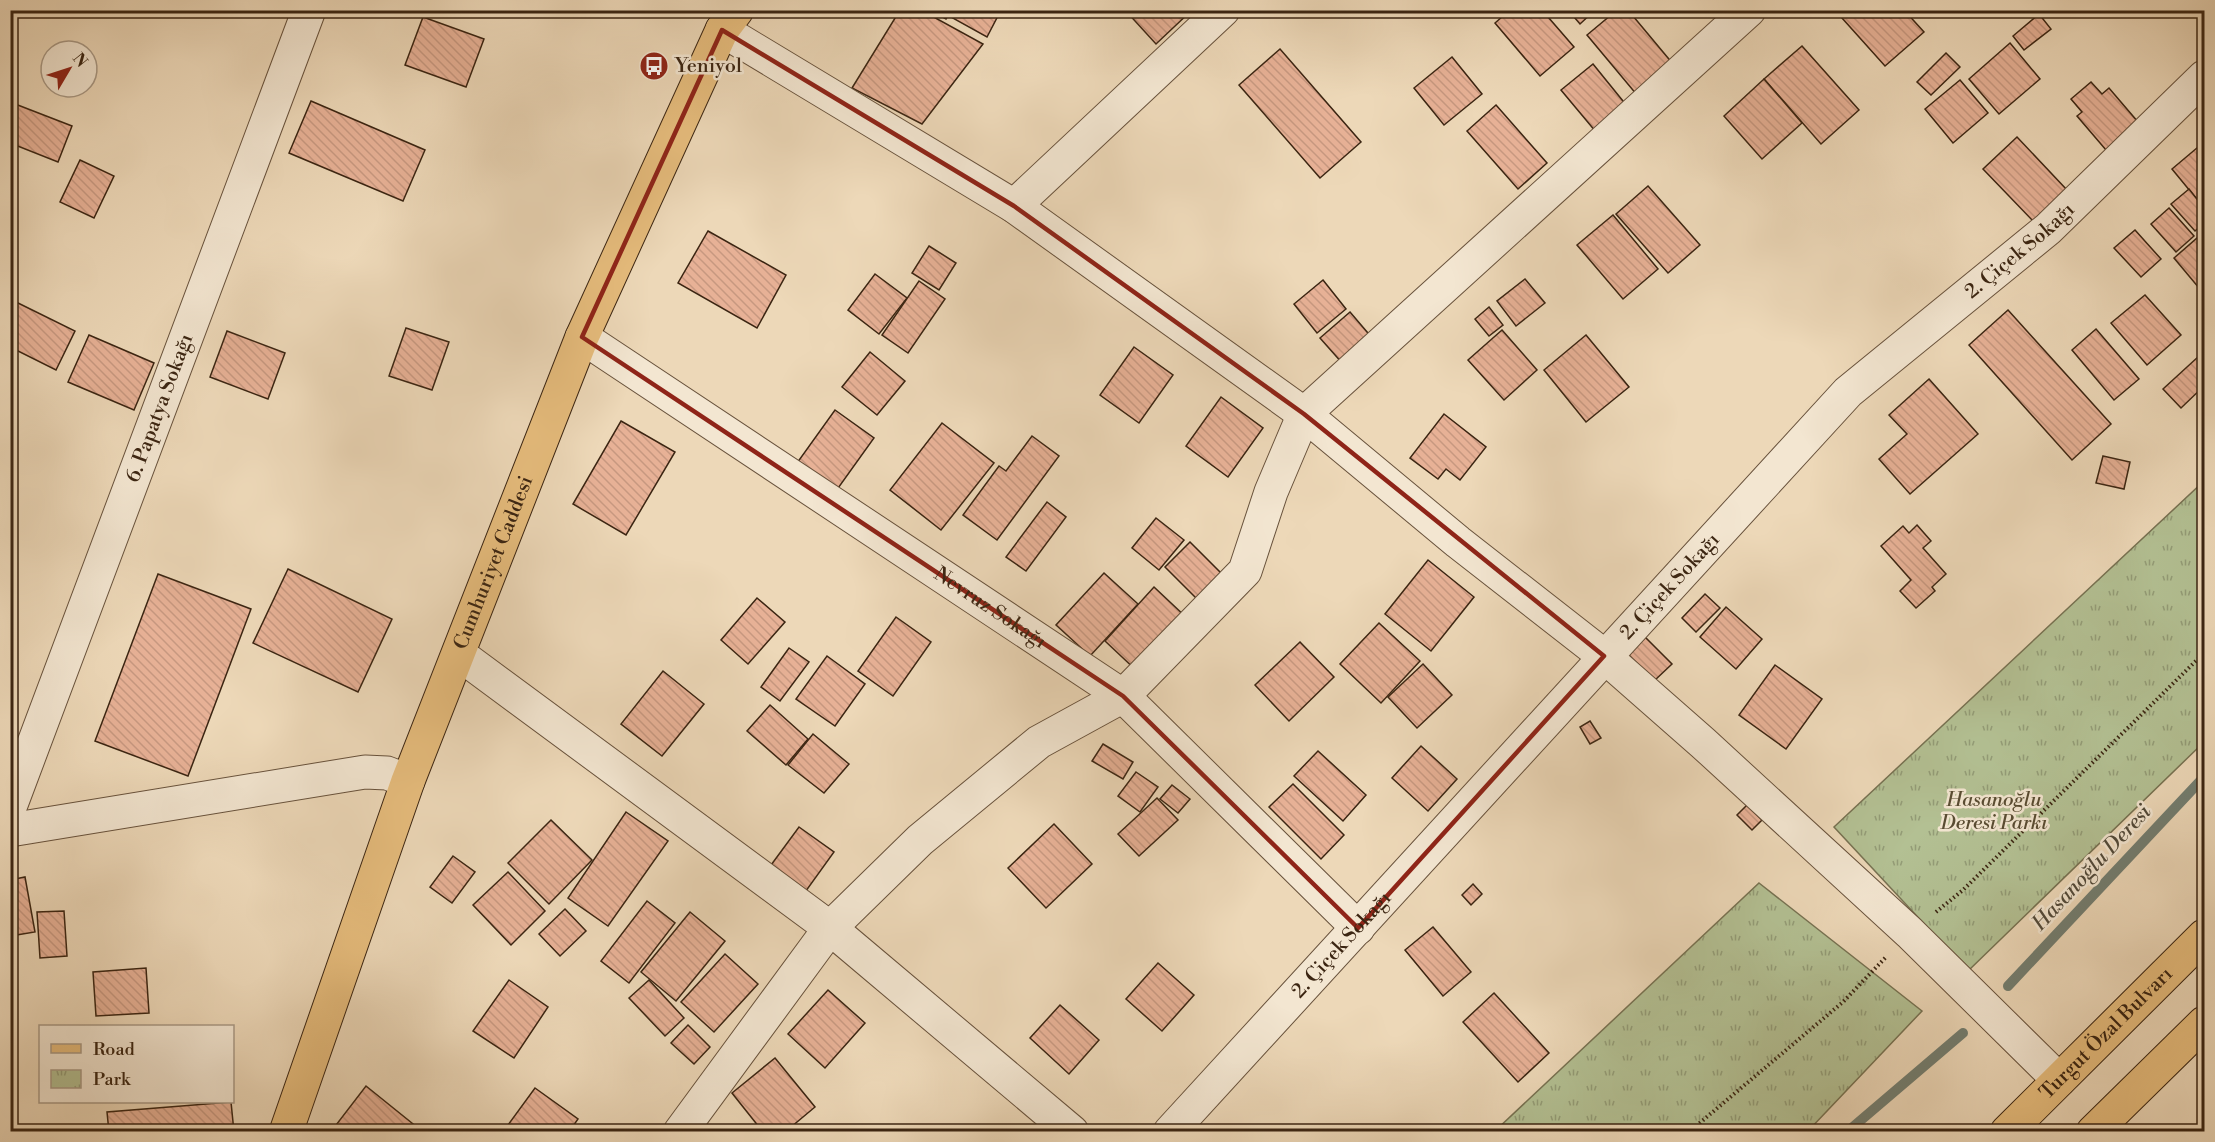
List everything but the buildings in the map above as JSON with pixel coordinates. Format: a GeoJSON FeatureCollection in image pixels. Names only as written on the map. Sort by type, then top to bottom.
{"type":"FeatureCollection","features":[{"type":"Feature","properties":{"kind":"main road","name":"Cumhuriyet Caddesi"},"geometry":{"type":"LineString","coordinates":[[286,1131],[408,781],[582,337],[729,20]]}},
{"type":"Feature","properties":{"kind":"main road","name":"Turgut Özal Bulvarı"},"geometry":{"type":"LineString","coordinates":[[2007,1131],[2205,936]]}},
{"type":"Feature","properties":{"kind":"main road"},"geometry":{"type":"LineString","coordinates":[[2093,1131],[2205,1023]]}},
{"type":"Feature","properties":{"kind":"street","name":"6. Papatya Sokağı"},"geometry":{"type":"LineString","coordinates":[[10,807],[309,10]]}},
{"type":"Feature","properties":{"kind":"street"},"geometry":{"type":"LineString","coordinates":[[680,1131],[830,928],[920,840],[1039,742],[1123,696],[1245,571],[1271,492],[1304,414],[1749,10]]}},
{"type":"Feature","properties":{"kind":"street"},"geometry":{"type":"LineString","coordinates":[[1014,206],[1221,11]]}},
{"type":"Feature","properties":{"kind":"street"},"geometry":{"type":"LineString","coordinates":[[729,20],[1014,206],[1304,414],[1458,542],[1604,656],[1793,823],[1910,933],[2059,1080]]}},
{"type":"Feature","properties":{"kind":"street","name":"2. Çiçek Sokağı"},"geometry":{"type":"LineString","coordinates":[[1170,1131],[1848,392],[2048,229],[2205,77]]}},
{"type":"Feature","properties":{"kind":"street","name":"Nevruz Sokağı"},"geometry":{"type":"LineString","coordinates":[[582,337],[1123,696],[1358,928]]}},
{"type":"Feature","properties":{"kind":"street"},"geometry":{"type":"LineString","coordinates":[[459,654],[830,928],[1072,1131]]}},
{"type":"Feature","properties":{"kind":"street"},"geometry":{"type":"LineString","coordinates":[[10,830],[365,772],[387,773],[408,781]]}},
{"type":"Feature","properties":{"kind":"path"},"geometry":{"type":"LineString","coordinates":[[1689,1131],[1843,1002],[1910,933],[1963,890],[2205,653]]}},
{"type":"Feature","properties":{"kind":"highlighted area"},"geometry":{"type":"Polygon","coordinates":[[[722,30],[1014,206],[1304,414],[1604,656],[1358,928],[1123,696],[582,337],[722,30]]]}},
{"type":"Feature","properties":{"kind":"green space","name":"Hasanoğlu Deresi Parkı"},"geometry":{"type":"Polygon","coordinates":[[[2204,481],[2204,742],[1968,971],[1834,827],[2204,481]]]}},
{"type":"Feature","properties":{"kind":"green space"},"geometry":{"type":"Polygon","coordinates":[[[1759,883],[1922,1011],[1808,1131],[1495,1131],[1759,883]]]}},
{"type":"Feature","properties":{"kind":"waterway","name":"Hasanoğlu Deresi"},"geometry":{"type":"LineString","coordinates":[[2008,986],[2204,777]]}},
{"type":"Feature","properties":{"kind":"waterway","name":"Hasanoğlu Deresi"},"geometry":{"type":"LineString","coordinates":[[1847,1132],[1963,1033]]}},
{"type":"Feature","properties":{"kind":"place","name":"Yeniyol"},"geometry":{"type":"Point","coordinates":[654,66]}}]}
